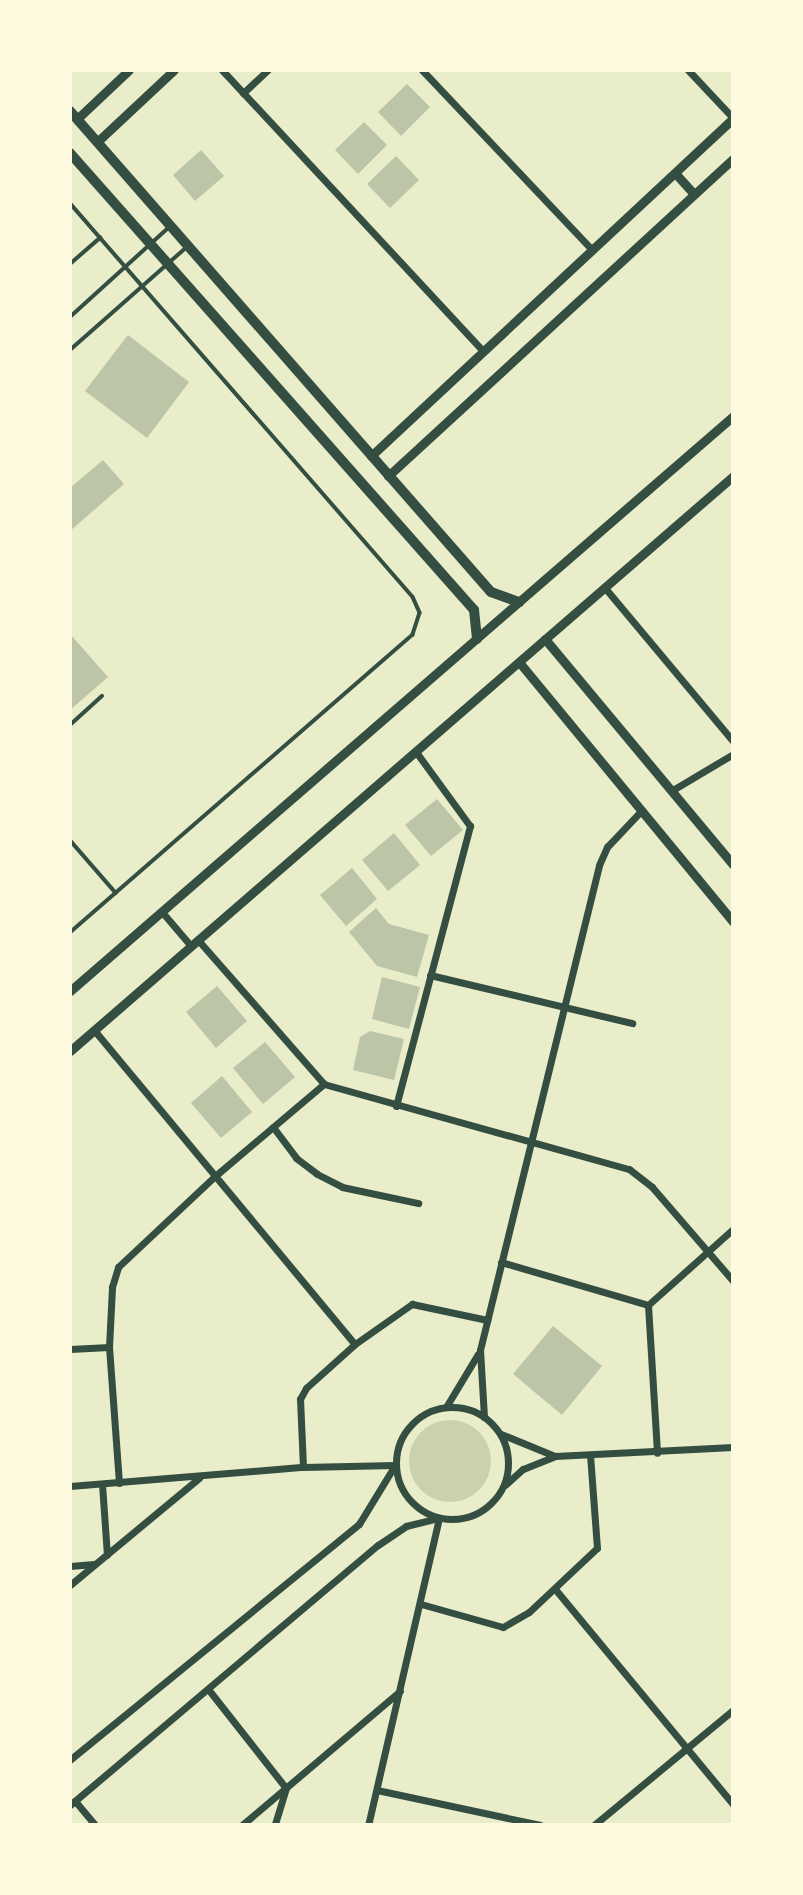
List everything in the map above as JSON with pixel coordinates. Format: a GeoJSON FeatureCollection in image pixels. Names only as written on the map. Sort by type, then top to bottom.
{"type":"FeatureCollection","features":[{"type":"Feature","properties":{"kind":"main road"},"geometry":{"type":"LineString","coordinates":[[73,115],[491,592],[519,602]]}},
{"type":"Feature","properties":{"kind":"main road"},"geometry":{"type":"LineString","coordinates":[[70,153],[474,610],[477,639]]}},
{"type":"Feature","properties":{"kind":"street"},"geometry":{"type":"LineString","coordinates":[[73,115],[129,70]]}},
{"type":"Feature","properties":{"kind":"street"},"geometry":{"type":"LineString","coordinates":[[97,142],[174,70]]}},
{"type":"Feature","properties":{"kind":"street"},"geometry":{"type":"LineString","coordinates":[[222,70],[484,351]]}},
{"type":"Feature","properties":{"kind":"street"},"geometry":{"type":"LineString","coordinates":[[243,93],[268,70]]}},
{"type":"Feature","properties":{"kind":"street"},"geometry":{"type":"LineString","coordinates":[[422,70],[592,250]]}},
{"type":"Feature","properties":{"kind":"street"},"geometry":{"type":"LineString","coordinates":[[371,456],[733,118],[688,70]]}},
{"type":"Feature","properties":{"kind":"street"},"geometry":{"type":"LineString","coordinates":[[388,476],[733,159]]}},
{"type":"Feature","properties":{"kind":"street"},"geometry":{"type":"LineString","coordinates":[[675,173],[694,194]]}},
{"type":"Feature","properties":{"kind":"street"},"geometry":{"type":"LineString","coordinates":[[70,991],[733,416]]}},
{"type":"Feature","properties":{"kind":"street"},"geometry":{"type":"LineString","coordinates":[[70,1051],[733,476]]}},
{"type":"Feature","properties":{"kind":"street"},"geometry":{"type":"LineString","coordinates":[[605,588],[733,741]]}},
{"type":"Feature","properties":{"kind":"street"},"geometry":{"type":"LineString","coordinates":[[545,639],[733,865]]}},
{"type":"Feature","properties":{"kind":"street"},"geometry":{"type":"LineString","coordinates":[[519,662],[733,922]]}},
{"type":"Feature","properties":{"kind":"street"},"geometry":{"type":"LineString","coordinates":[[396,1106],[470,827],[416,751]]}},
{"type":"Feature","properties":{"kind":"street"},"geometry":{"type":"LineString","coordinates":[[671,791],[733,754]]}},
{"type":"Feature","properties":{"kind":"street"},"geometry":{"type":"LineString","coordinates":[[484,1417],[480,1350],[599,865],[616,835],[641,811]]}},
{"type":"Feature","properties":{"kind":"street"},"geometry":{"type":"LineString","coordinates":[[162,912],[195,943],[324,1084],[641,1176],[733,1281]]}},
{"type":"Feature","properties":{"kind":"street"},"geometry":{"type":"LineString","coordinates":[[430,975],[632,1023]]}},
{"type":"Feature","properties":{"kind":"street"},"geometry":{"type":"LineString","coordinates":[[94,1030],[355,1345]]}},
{"type":"Feature","properties":{"kind":"street"},"geometry":{"type":"LineString","coordinates":[[119,1483],[109,1347],[111,1287],[118,1267],[215,1176],[324,1084]]}},
{"type":"Feature","properties":{"kind":"street"},"geometry":{"type":"LineString","coordinates":[[273,1127],[296,1158],[317,1174],[342,1187],[418,1203]]}},
{"type":"Feature","properties":{"kind":"street"},"geometry":{"type":"LineString","coordinates":[[648,1305],[733,1229]]}},
{"type":"Feature","properties":{"kind":"street"},"geometry":{"type":"LineString","coordinates":[[501,1262],[648,1305]]}},
{"type":"Feature","properties":{"kind":"street"},"geometry":{"type":"LineString","coordinates":[[303,1467],[300,1399],[306,1388],[355,1345],[412,1304],[487,1320]]}},
{"type":"Feature","properties":{"kind":"street"},"geometry":{"type":"LineString","coordinates":[[648,1305],[657,1452]]}},
{"type":"Feature","properties":{"kind":"street"},"geometry":{"type":"LineString","coordinates":[[70,1349],[109,1347]]}},
{"type":"Feature","properties":{"kind":"street"},"geometry":{"type":"LineString","coordinates":[[446,1407],[480,1350]]}},
{"type":"Feature","properties":{"kind":"street"},"geometry":{"type":"LineString","coordinates":[[70,1760],[359,1524],[395,1465],[406,1429],[419,1416],[446,1407],[473,1410],[500,1434],[555,1457]]}},
{"type":"Feature","properties":{"kind":"street"},"geometry":{"type":"LineString","coordinates":[[500,1434],[508,1470],[502,1488]]}},
{"type":"Feature","properties":{"kind":"street"},"geometry":{"type":"LineString","coordinates":[[95,1825],[72,1803],[378,1545],[406,1526],[439,1518],[476,1514],[523,1469],[555,1457],[733,1447]]}},
{"type":"Feature","properties":{"kind":"street"},"geometry":{"type":"LineString","coordinates":[[421,1604],[503,1627],[517,1622],[555,1589],[597,1548],[590,1455]]}},
{"type":"Feature","properties":{"kind":"street"},"geometry":{"type":"LineString","coordinates":[[70,1486],[200,1478],[303,1467],[395,1465]]}},
{"type":"Feature","properties":{"kind":"street"},"geometry":{"type":"LineString","coordinates":[[395,1465],[408,1499],[439,1518]]}},
{"type":"Feature","properties":{"kind":"street"},"geometry":{"type":"LineString","coordinates":[[70,1586],[200,1478]]}},
{"type":"Feature","properties":{"kind":"street"},"geometry":{"type":"LineString","coordinates":[[102,1484],[107,1555]]}},
{"type":"Feature","properties":{"kind":"street"},"geometry":{"type":"LineString","coordinates":[[368,1825],[439,1518]]}},
{"type":"Feature","properties":{"kind":"street"},"geometry":{"type":"LineString","coordinates":[[70,1566],[96,1564]]}},
{"type":"Feature","properties":{"kind":"street"},"geometry":{"type":"LineString","coordinates":[[555,1589],[733,1804]]}},
{"type":"Feature","properties":{"kind":"street"},"geometry":{"type":"LineString","coordinates":[[208,1689],[286,1788]]}},
{"type":"Feature","properties":{"kind":"street"},"geometry":{"type":"LineString","coordinates":[[242,1825],[400,1691]]}},
{"type":"Feature","properties":{"kind":"street"},"geometry":{"type":"LineString","coordinates":[[594,1825],[733,1710]]}},
{"type":"Feature","properties":{"kind":"street"},"geometry":{"type":"LineString","coordinates":[[275,1825],[286,1788]]}},
{"type":"Feature","properties":{"kind":"street"},"geometry":{"type":"LineString","coordinates":[[377,1790],[503,1821],[540,1825]]}},
{"type":"Feature","properties":{"kind":"lane"},"geometry":{"type":"LineString","coordinates":[[70,203],[413,597],[420,613],[413,635],[70,933]]}},
{"type":"Feature","properties":{"kind":"lane"},"geometry":{"type":"LineString","coordinates":[[70,317],[170,226]]}},
{"type":"Feature","properties":{"kind":"lane"},"geometry":{"type":"LineString","coordinates":[[70,264],[100,238]]}},
{"type":"Feature","properties":{"kind":"lane"},"geometry":{"type":"LineString","coordinates":[[70,349],[188,247]]}},
{"type":"Feature","properties":{"kind":"lane"},"geometry":{"type":"LineString","coordinates":[[70,374],[70,382]]}},
{"type":"Feature","properties":{"kind":"lane"},"geometry":{"type":"LineString","coordinates":[[70,725],[102,696]]}},
{"type":"Feature","properties":{"kind":"lane"},"geometry":{"type":"LineString","coordinates":[[70,840],[116,893]]}},
{"type":"Feature","properties":{"kind":"green space"},"geometry":{"type":"Polygon","coordinates":[[[450,1420],[466,1423],[479,1432],[488,1445],[491,1461],[488,1477],[479,1490],[466,1499],[450,1502],[434,1499],[421,1490],[412,1477],[409,1461],[412,1445],[421,1432],[434,1423],[450,1420]]]}},
{"type":"Feature","properties":{"kind":"building"},"geometry":{"type":"Polygon","coordinates":[[[407,84],[430,107],[401,136],[378,112],[407,84]]]}},
{"type":"Feature","properties":{"kind":"building"},"geometry":{"type":"Polygon","coordinates":[[[364,122],[387,145],[358,174],[335,150],[364,122]]]}},
{"type":"Feature","properties":{"kind":"building"},"geometry":{"type":"Polygon","coordinates":[[[201,150],[224,176],[195,201],[173,175],[201,150]]]}},
{"type":"Feature","properties":{"kind":"building"},"geometry":{"type":"Polygon","coordinates":[[[396,156],[419,180],[390,208],[367,184],[396,156]]]}},
{"type":"Feature","properties":{"kind":"building"},"geometry":{"type":"Polygon","coordinates":[[[128,335],[189,382],[147,438],[85,391],[128,335]]]}},
{"type":"Feature","properties":{"kind":"building"},"geometry":{"type":"Polygon","coordinates":[[[103,460],[124,484],[70,531],[70,488],[103,460]]]}},
{"type":"Feature","properties":{"kind":"building"},"geometry":{"type":"Polygon","coordinates":[[[70,634],[108,677],[70,710],[70,634]]]}},
{"type":"Feature","properties":{"kind":"building"},"geometry":{"type":"Polygon","coordinates":[[[437,799],[463,830],[431,856],[405,825],[437,799]]]}},
{"type":"Feature","properties":{"kind":"building"},"geometry":{"type":"Polygon","coordinates":[[[394,833],[420,865],[388,891],[362,860],[394,833]]]}},
{"type":"Feature","properties":{"kind":"building"},"geometry":{"type":"Polygon","coordinates":[[[352,868],[377,899],[346,926],[320,895],[352,868]]]}},
{"type":"Feature","properties":{"kind":"building"},"geometry":{"type":"Polygon","coordinates":[[[376,908],[389,924],[429,935],[417,977],[377,966],[349,932],[376,908]]]}},
{"type":"Feature","properties":{"kind":"building"},"geometry":{"type":"Polygon","coordinates":[[[382,977],[420,987],[409,1029],[372,1019],[382,977]]]}},
{"type":"Feature","properties":{"kind":"building"},"geometry":{"type":"Polygon","coordinates":[[[217,986],[247,1021],[216,1048],[186,1012],[217,986]]]}},
{"type":"Feature","properties":{"kind":"building"},"geometry":{"type":"Polygon","coordinates":[[[370,1031],[404,1039],[394,1080],[353,1070],[360,1037],[370,1031]]]}},
{"type":"Feature","properties":{"kind":"building"},"geometry":{"type":"Polygon","coordinates":[[[265,1042],[295,1077],[263,1104],[233,1068],[265,1042]]]}},
{"type":"Feature","properties":{"kind":"building"},"geometry":{"type":"Polygon","coordinates":[[[222,1076],[252,1112],[221,1138],[191,1103],[222,1076]]]}},
{"type":"Feature","properties":{"kind":"building"},"geometry":{"type":"Polygon","coordinates":[[[553,1326],[602,1366],[562,1415],[513,1374],[553,1326]]]}}]}
